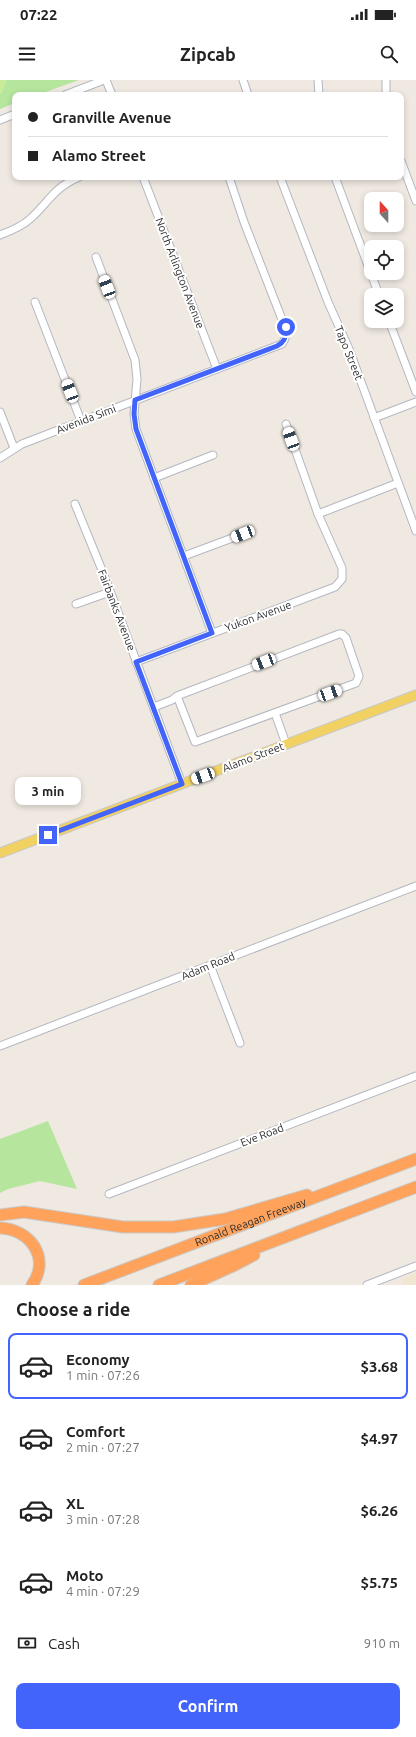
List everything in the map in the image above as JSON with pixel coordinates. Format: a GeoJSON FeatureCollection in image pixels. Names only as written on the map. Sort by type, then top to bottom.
{"type":"FeatureCollection","features":[{"type":"Feature","properties":{"kind":"highway","name":"Ronald Reagan Freeway"},"geometry":{"type":"LineString","coordinates":[[84,1285],[416,1159]]}},
{"type":"Feature","properties":{"kind":"highway"},"geometry":{"type":"LineString","coordinates":[[0,1215],[24,1212],[123,1228],[173,1227],[225,1219],[292,1198],[343,1187]]}},
{"type":"Feature","properties":{"kind":"highway"},"geometry":{"type":"LineString","coordinates":[[159,1285],[416,1187]]}},
{"type":"Feature","properties":{"kind":"highway"},"geometry":{"type":"LineString","coordinates":[[0,1228],[9,1228],[25,1235],[34,1247],[38,1258],[39,1271],[32,1285]]}},
{"type":"Feature","properties":{"kind":"highway"},"geometry":{"type":"LineString","coordinates":[[191,1285],[235,1265],[290,1235]]}},
{"type":"Feature","properties":{"kind":"main road","name":"Alamo Street"},"geometry":{"type":"LineString","coordinates":[[0,853],[416,695]]}},
{"type":"Feature","properties":{"kind":"street"},"geometry":{"type":"LineString","coordinates":[[73,92],[105,80],[111,92]]}},
{"type":"Feature","properties":{"kind":"street"},"geometry":{"type":"LineString","coordinates":[[243,80],[247,92]]}},
{"type":"Feature","properties":{"kind":"street"},"geometry":{"type":"LineString","coordinates":[[318,80],[319,92]]}},
{"type":"Feature","properties":{"kind":"street"},"geometry":{"type":"LineString","coordinates":[[386,80],[386,92]]}},
{"type":"Feature","properties":{"kind":"street"},"geometry":{"type":"LineString","coordinates":[[0,120],[12,115]]}},
{"type":"Feature","properties":{"kind":"street"},"geometry":{"type":"LineString","coordinates":[[404,170],[416,201]]}},
{"type":"Feature","properties":{"kind":"street"},"geometry":{"type":"LineString","coordinates":[[0,235],[20,226],[36,213],[51,194],[73,180]]}},
{"type":"Feature","properties":{"kind":"street","name":"North Arlington Avenue"},"geometry":{"type":"LineString","coordinates":[[144,180],[217,369]]}},
{"type":"Feature","properties":{"kind":"street","name":"Avenida Simi"},"geometry":{"type":"LineString","coordinates":[[0,458],[14,448],[277,346],[285,339],[287,333],[286,327],[244,222],[230,180]]}},
{"type":"Feature","properties":{"kind":"street","name":"Tapo Street"},"geometry":{"type":"LineString","coordinates":[[281,180],[328,302],[349,349],[416,531]]}},
{"type":"Feature","properties":{"kind":"street"},"geometry":{"type":"LineString","coordinates":[[336,180],[376,288]]}},
{"type":"Feature","properties":{"kind":"street"},"geometry":{"type":"LineString","coordinates":[[96,258],[135,360],[137,380],[134,414],[136,429],[212,633]]}},
{"type":"Feature","properties":{"kind":"street"},"geometry":{"type":"LineString","coordinates":[[35,302],[81,421]]}},
{"type":"Feature","properties":{"kind":"street"},"geometry":{"type":"LineString","coordinates":[[392,328],[416,392]]}},
{"type":"Feature","properties":{"kind":"street"},"geometry":{"type":"LineString","coordinates":[[374,418],[416,402]]}},
{"type":"Feature","properties":{"kind":"street"},"geometry":{"type":"LineString","coordinates":[[0,412],[14,448]]}},
{"type":"Feature","properties":{"kind":"street"},"geometry":{"type":"LineString","coordinates":[[286,424],[318,514],[398,483]]}},
{"type":"Feature","properties":{"kind":"street"},"geometry":{"type":"LineString","coordinates":[[154,478],[213,455]]}},
{"type":"Feature","properties":{"kind":"street","name":"Fairbanks Avenue"},"geometry":{"type":"LineString","coordinates":[[75,504],[154,707],[182,784]]}},
{"type":"Feature","properties":{"kind":"street","name":"Yukon Avenue"},"geometry":{"type":"LineString","coordinates":[[136,662],[334,587],[342,579],[342,568],[318,514]]}},
{"type":"Feature","properties":{"kind":"street"},"geometry":{"type":"LineString","coordinates":[[184,556],[243,534]]}},
{"type":"Feature","properties":{"kind":"street"},"geometry":{"type":"LineString","coordinates":[[76,604],[110,592]]}},
{"type":"Feature","properties":{"kind":"street"},"geometry":{"type":"LineString","coordinates":[[154,707],[172,700],[177,696],[333,636],[342,634],[346,638],[359,676],[356,683],[195,742],[177,696]]}},
{"type":"Feature","properties":{"kind":"street"},"geometry":{"type":"LineString","coordinates":[[274,713],[286,744]]}},
{"type":"Feature","properties":{"kind":"street","name":"Adam Road"},"geometry":{"type":"LineString","coordinates":[[0,1046],[416,886]]}},
{"type":"Feature","properties":{"kind":"street"},"geometry":{"type":"LineString","coordinates":[[210,965],[240,1043]]}},
{"type":"Feature","properties":{"kind":"street","name":"Eve Road"},"geometry":{"type":"LineString","coordinates":[[109,1194],[416,1076]]}},
{"type":"Feature","properties":{"kind":"street"},"geometry":{"type":"LineString","coordinates":[[367,1285],[416,1266]]}},
{"type":"Feature","properties":{"kind":"shaded area"},"geometry":{"type":"Polygon","coordinates":[[[416,1273],[416,1285],[404,1285],[401,1279],[416,1273]]]}},
{"type":"Feature","properties":{"kind":"green space"},"geometry":{"type":"Polygon","coordinates":[[[0,80],[79,80],[45,92],[12,92],[12,104],[0,109],[0,80]]]}},
{"type":"Feature","properties":{"kind":"green space"},"geometry":{"type":"Polygon","coordinates":[[[0,80],[7,80],[2,93],[0,94],[0,80]]]}},
{"type":"Feature","properties":{"kind":"green space"},"geometry":{"type":"Polygon","coordinates":[[[48,1121],[77,1189],[40,1181],[8,1189],[0,1193],[0,1139],[48,1121]]]}},
{"type":"Feature","properties":{"kind":"route"},"geometry":{"type":"LineString","coordinates":[[48,835],[182,784],[136,662],[212,633],[136,429],[134,414],[135,400],[282,344],[287,333],[286,327]]}}]}
